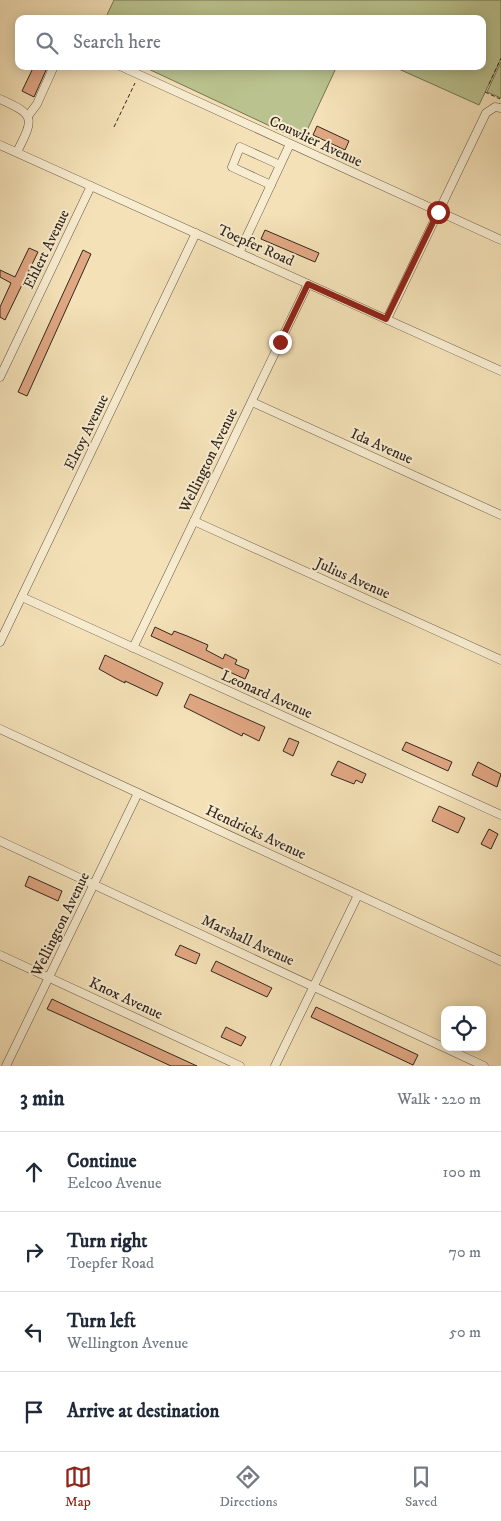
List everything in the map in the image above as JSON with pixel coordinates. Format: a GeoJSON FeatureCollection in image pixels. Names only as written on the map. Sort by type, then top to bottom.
{"type":"FeatureCollection","features":[{"type":"Feature","properties":{"kind":"street"},"geometry":{"type":"LineString","coordinates":[[28,116],[37,104],[52,70]]}},
{"type":"Feature","properties":{"kind":"street","name":"Couwlier Avenue"},"geometry":{"type":"LineString","coordinates":[[129,70],[501,240]]}},
{"type":"Feature","properties":{"kind":"street"},"geometry":{"type":"LineString","coordinates":[[0,99],[24,110],[28,116],[29,124],[17,152]]}},
{"type":"Feature","properties":{"kind":"street"},"geometry":{"type":"LineString","coordinates":[[386,319],[486,113],[498,108]]}},
{"type":"Feature","properties":{"kind":"street"},"geometry":{"type":"LineString","coordinates":[[239,253],[290,144]]}},
{"type":"Feature","properties":{"kind":"street","name":"Toepfer Road"},"geometry":{"type":"LineString","coordinates":[[0,145],[501,371]]}},
{"type":"Feature","properties":{"kind":"street"},"geometry":{"type":"LineString","coordinates":[[271,185],[232,166],[240,147],[280,165]]}},
{"type":"Feature","properties":{"kind":"street","name":"Ehlert Avenue"},"geometry":{"type":"LineString","coordinates":[[0,377],[91,186]]}},
{"type":"Feature","properties":{"kind":"street","name":"Elroy Avenue"},"geometry":{"type":"LineString","coordinates":[[0,642],[196,233]]}},
{"type":"Feature","properties":{"kind":"street","name":"Wellington Avenue"},"geometry":{"type":"LineString","coordinates":[[133,648],[308,284]]}},
{"type":"Feature","properties":{"kind":"street","name":"Ida Avenue"},"geometry":{"type":"LineString","coordinates":[[252,402],[501,515]]}},
{"type":"Feature","properties":{"kind":"street","name":"Julius Avenue"},"geometry":{"type":"LineString","coordinates":[[194,521],[501,660]]}},
{"type":"Feature","properties":{"kind":"street","name":"Leonard Avenue"},"geometry":{"type":"LineString","coordinates":[[22,597],[501,815]]}},
{"type":"Feature","properties":{"kind":"street","name":"Hendricks Avenue"},"geometry":{"type":"LineString","coordinates":[[0,729],[501,961]]}},
{"type":"Feature","properties":{"kind":"street","name":"Wellington Avenue"},"geometry":{"type":"LineString","coordinates":[[6,1066],[138,793]]}},
{"type":"Feature","properties":{"kind":"street","name":"Marshall Avenue"},"geometry":{"type":"LineString","coordinates":[[0,840],[479,1065]]}},
{"type":"Feature","properties":{"kind":"street"},"geometry":{"type":"LineString","coordinates":[[276,1066],[358,894]]}},
{"type":"Feature","properties":{"kind":"street","name":"Knox Avenue"},"geometry":{"type":"LineString","coordinates":[[0,955],[240,1066]]}},
{"type":"Feature","properties":{"kind":"path"},"geometry":{"type":"LineString","coordinates":[[489,84],[501,58]]}},
{"type":"Feature","properties":{"kind":"path"},"geometry":{"type":"LineString","coordinates":[[114,127],[136,80]]}},
{"type":"Feature","properties":{"kind":"path"},"geometry":{"type":"LineString","coordinates":[[485,92],[501,99]]}},
{"type":"Feature","properties":{"kind":"green space"},"geometry":{"type":"Polygon","coordinates":[[[114,0],[501,0],[501,59],[479,105],[401,70],[486,70],[486,15],[107,15],[114,0]]]}},
{"type":"Feature","properties":{"kind":"green space"},"geometry":{"type":"Polygon","coordinates":[[[501,62],[501,98],[487,92],[501,62]]]}},
{"type":"Feature","properties":{"kind":"green space"},"geometry":{"type":"Polygon","coordinates":[[[151,70],[335,70],[302,141],[151,70]]]}},
{"type":"Feature","properties":{"kind":"building"},"geometry":{"type":"Polygon","coordinates":[[[32,70],[46,70],[34,97],[22,91],[32,70]]]}},
{"type":"Feature","properties":{"kind":"building"},"geometry":{"type":"Polygon","coordinates":[[[317,126],[349,141],[345,150],[313,135],[317,126]]]}},
{"type":"Feature","properties":{"kind":"building"},"geometry":{"type":"Polygon","coordinates":[[[265,230],[319,253],[315,262],[261,239],[265,230]]]}},
{"type":"Feature","properties":{"kind":"building"},"geometry":{"type":"Polygon","coordinates":[[[29,248],[38,252],[5,320],[0,317],[0,307],[11,283],[0,277],[0,270],[15,277],[29,248]]]}},
{"type":"Feature","properties":{"kind":"building"},"geometry":{"type":"Polygon","coordinates":[[[83,250],[91,254],[27,396],[18,392],[83,250]]]}},
{"type":"Feature","properties":{"kind":"building"},"geometry":{"type":"Polygon","coordinates":[[[155,627],[172,635],[174,631],[208,645],[206,650],[223,659],[225,654],[237,660],[235,664],[249,670],[245,679],[151,636],[155,627]]]}},
{"type":"Feature","properties":{"kind":"building"},"geometry":{"type":"Polygon","coordinates":[[[105,655],[163,683],[157,696],[125,681],[125,683],[99,669],[105,655]]]}},
{"type":"Feature","properties":{"kind":"building"},"geometry":{"type":"Polygon","coordinates":[[[190,694],[265,727],[259,741],[243,733],[242,736],[184,707],[190,694]]]}},
{"type":"Feature","properties":{"kind":"building"},"geometry":{"type":"Polygon","coordinates":[[[289,738],[299,742],[293,756],[283,751],[289,738]]]}},
{"type":"Feature","properties":{"kind":"building"},"geometry":{"type":"Polygon","coordinates":[[[406,742],[452,762],[448,771],[402,750],[406,742]]]}},
{"type":"Feature","properties":{"kind":"building"},"geometry":{"type":"Polygon","coordinates":[[[338,761],[366,774],[362,783],[356,780],[354,784],[331,775],[338,761]]]}},
{"type":"Feature","properties":{"kind":"building"},"geometry":{"type":"Polygon","coordinates":[[[478,762],[501,774],[497,787],[472,775],[478,762]]]}},
{"type":"Feature","properties":{"kind":"building"},"geometry":{"type":"Polygon","coordinates":[[[439,806],[465,818],[458,833],[432,821],[439,806]]]}},
{"type":"Feature","properties":{"kind":"building"},"geometry":{"type":"Polygon","coordinates":[[[489,829],[498,834],[491,849],[481,844],[489,829]]]}},
{"type":"Feature","properties":{"kind":"building"},"geometry":{"type":"Polygon","coordinates":[[[29,876],[62,891],[58,901],[25,886],[29,876]]]}},
{"type":"Feature","properties":{"kind":"building"},"geometry":{"type":"Polygon","coordinates":[[[180,945],[200,954],[196,964],[175,955],[180,945]]]}},
{"type":"Feature","properties":{"kind":"building"},"geometry":{"type":"Polygon","coordinates":[[[216,961],[272,988],[267,997],[211,971],[216,961]]]}},
{"type":"Feature","properties":{"kind":"building"},"geometry":{"type":"Polygon","coordinates":[[[52,999],[197,1066],[171,1066],[47,1009],[52,999]]]}},
{"type":"Feature","properties":{"kind":"building"},"geometry":{"type":"Polygon","coordinates":[[[316,1007],[418,1055],[413,1065],[311,1017],[316,1007]]]}},
{"type":"Feature","properties":{"kind":"building"},"geometry":{"type":"Polygon","coordinates":[[[226,1027],[246,1037],[241,1046],[221,1037],[226,1027]]]}},
{"type":"Feature","properties":{"kind":"route"},"geometry":{"type":"LineString","coordinates":[[280,342],[308,284],[386,319],[438,212]]}}]}
